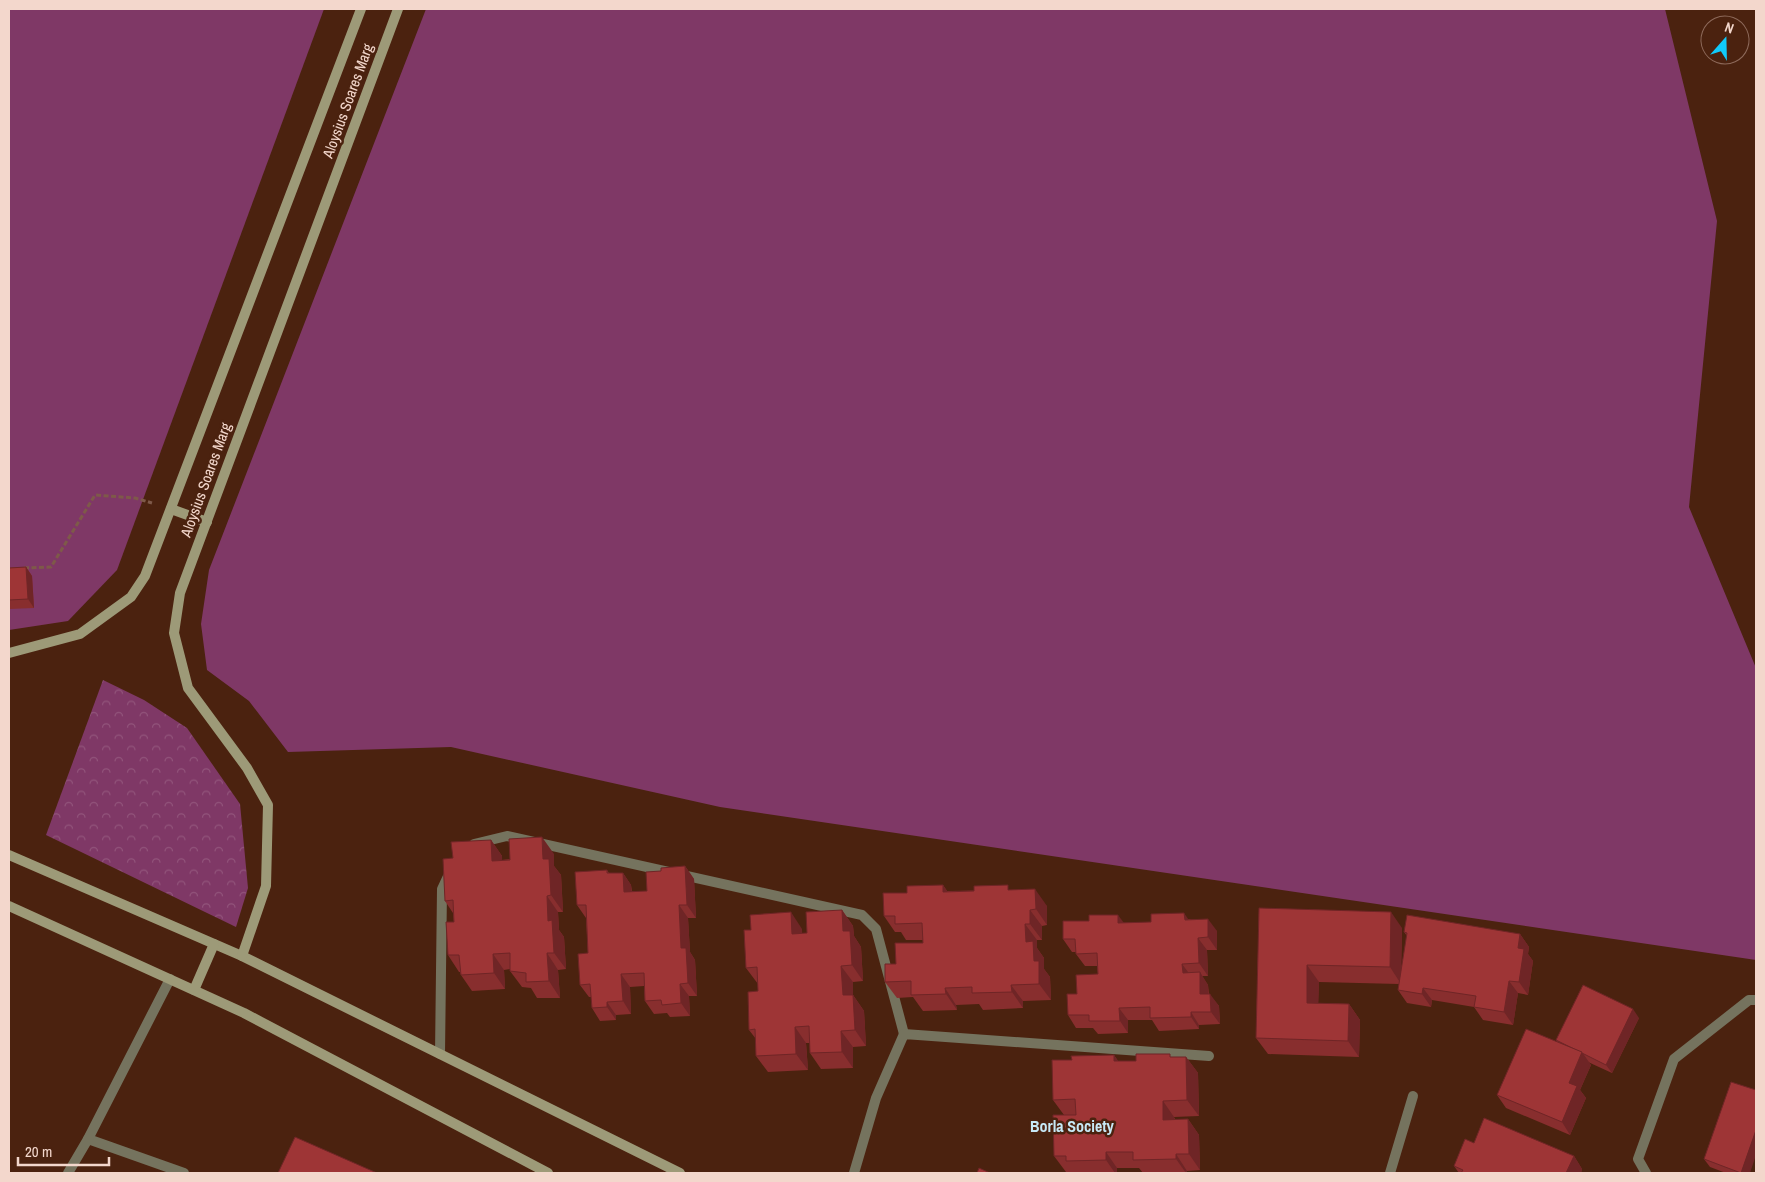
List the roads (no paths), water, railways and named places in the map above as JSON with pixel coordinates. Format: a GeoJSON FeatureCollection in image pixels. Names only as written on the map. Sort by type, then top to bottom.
{"type":"FeatureCollection","features":[{"type":"Feature","properties":{"kind":"main road","name":"Aloysius Soares Marg"},"geometry":{"type":"LineString","coordinates":[[9,653],[80,634],[131,597],[145,576],[361,9]]}},
{"type":"Feature","properties":{"kind":"main road","name":"Aloysius Soares Marg"},"geometry":{"type":"LineString","coordinates":[[242,956],[266,886],[268,805],[247,768],[188,688],[174,634],[180,593],[398,9]]}},
{"type":"Feature","properties":{"kind":"main road"},"geometry":{"type":"LineString","coordinates":[[171,508],[207,522]]}},
{"type":"Feature","properties":{"kind":"main road"},"geometry":{"type":"LineString","coordinates":[[9,854],[242,956],[680,1173]]}},
{"type":"Feature","properties":{"kind":"main road"},"geometry":{"type":"LineString","coordinates":[[9,906],[244,1013],[548,1173]]}},
{"type":"Feature","properties":{"kind":"main road"},"geometry":{"type":"LineString","coordinates":[[194,990],[214,944]]}},
{"type":"Feature","properties":{"kind":"street"},"geometry":{"type":"LineString","coordinates":[[468,849],[474,843],[507,836],[862,915],[876,929],[904,1034],[876,1098],[854,1173]]}},
{"type":"Feature","properties":{"kind":"street"},"geometry":{"type":"LineString","coordinates":[[440,1054],[442,889],[455,862]]}},
{"type":"Feature","properties":{"kind":"street"},"geometry":{"type":"LineString","coordinates":[[68,1173],[88,1139],[170,979]]}},
{"type":"Feature","properties":{"kind":"street"},"geometry":{"type":"LineString","coordinates":[[1646,1173],[1638,1159],[1674,1059],[1749,1000],[1756,1000]]}},
{"type":"Feature","properties":{"kind":"street"},"geometry":{"type":"LineString","coordinates":[[904,1034],[1209,1056]]}},
{"type":"Feature","properties":{"kind":"street"},"geometry":{"type":"LineString","coordinates":[[1390,1173],[1414,1096]]}},
{"type":"Feature","properties":{"kind":"street"},"geometry":{"type":"LineString","coordinates":[[88,1139],[184,1173]]}},
{"type":"Feature","properties":{"kind":"district","name":"Borla Society"},"geometry":{"type":"Point","coordinates":[1072,1126]}}]}
